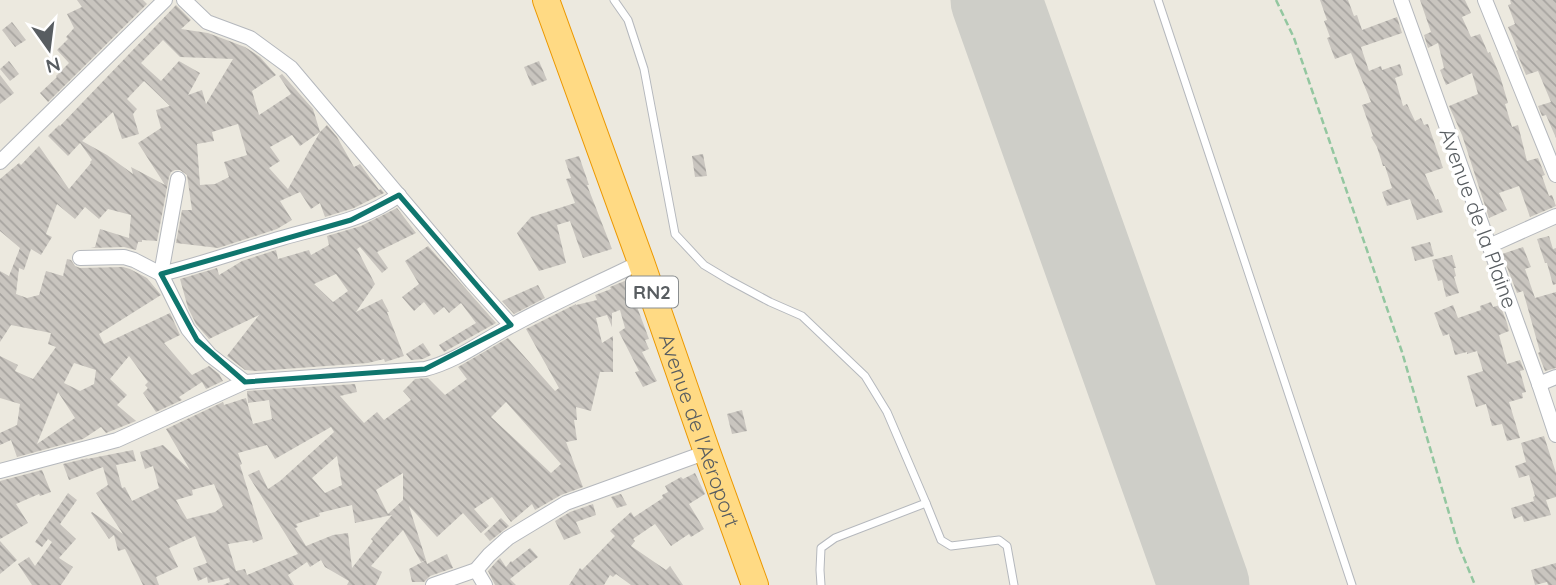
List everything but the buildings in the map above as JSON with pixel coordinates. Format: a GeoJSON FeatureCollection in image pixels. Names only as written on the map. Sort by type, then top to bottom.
{"type":"FeatureCollection","features":[{"type":"Feature","properties":{"kind":"highway","name":"Avenue de l'Aéroport"},"geometry":{"type":"LineString","coordinates":[[546,0],[755,585]]}},
{"type":"Feature","properties":{"kind":"street"},"geometry":{"type":"LineString","coordinates":[[0,162],[165,0]]}},
{"type":"Feature","properties":{"kind":"street"},"geometry":{"type":"LineString","coordinates":[[184,0],[207,22],[250,38],[290,68],[511,325]]}},
{"type":"Feature","properties":{"kind":"street","name":"Avenue de la Plaine"},"geometry":{"type":"LineString","coordinates":[[1401,0],[1556,435]]}},
{"type":"Feature","properties":{"kind":"street"},"geometry":{"type":"LineString","coordinates":[[1485,0],[1556,174]]}},
{"type":"Feature","properties":{"kind":"street"},"geometry":{"type":"LineString","coordinates":[[178,179],[161,274],[188,329],[210,355],[245,382]]}},
{"type":"Feature","properties":{"kind":"street"},"geometry":{"type":"LineString","coordinates":[[80,258],[124,257],[161,274],[365,215],[399,195]]}},
{"type":"Feature","properties":{"kind":"street"},"geometry":{"type":"LineString","coordinates":[[1489,246],[1556,216]]}},
{"type":"Feature","properties":{"kind":"street"},"geometry":{"type":"LineString","coordinates":[[0,471],[117,440],[245,382],[425,369],[450,361],[511,325],[641,262]]}},
{"type":"Feature","properties":{"kind":"street"},"geometry":{"type":"LineString","coordinates":[[1539,384],[1556,377]]}},
{"type":"Feature","properties":{"kind":"street"},"geometry":{"type":"LineString","coordinates":[[433,585],[476,570],[508,538],[566,503],[707,452]]}},
{"type":"Feature","properties":{"kind":"street"},"geometry":{"type":"LineString","coordinates":[[476,570],[485,585]]}},
{"type":"Feature","properties":{"kind":"lane"},"geometry":{"type":"LineString","coordinates":[[614,0],[628,20],[644,69],[675,234],[704,265],[802,316],[865,376],[887,412],[941,541],[951,547],[999,540],[1007,546],[1014,585]]}},
{"type":"Feature","properties":{"kind":"lane"},"geometry":{"type":"LineString","coordinates":[[1158,0],[1352,585]]}},
{"type":"Feature","properties":{"kind":"lane"},"geometry":{"type":"LineString","coordinates":[[821,585],[821,548],[835,538],[926,503]]}},
{"type":"Feature","properties":{"kind":"path"},"geometry":{"type":"LineString","coordinates":[[1276,0],[1294,38],[1402,352],[1458,544],[1475,585]]}},
{"type":"Feature","properties":{"kind":"highlighted area"},"geometry":{"type":"Polygon","coordinates":[[[399,195],[511,325],[425,369],[245,382],[197,340],[161,274],[351,220],[399,195]]]}},
{"type":"Feature","properties":{"kind":"runway"},"geometry":{"type":"LineString","coordinates":[[996,0],[1204,585]]}}]}
